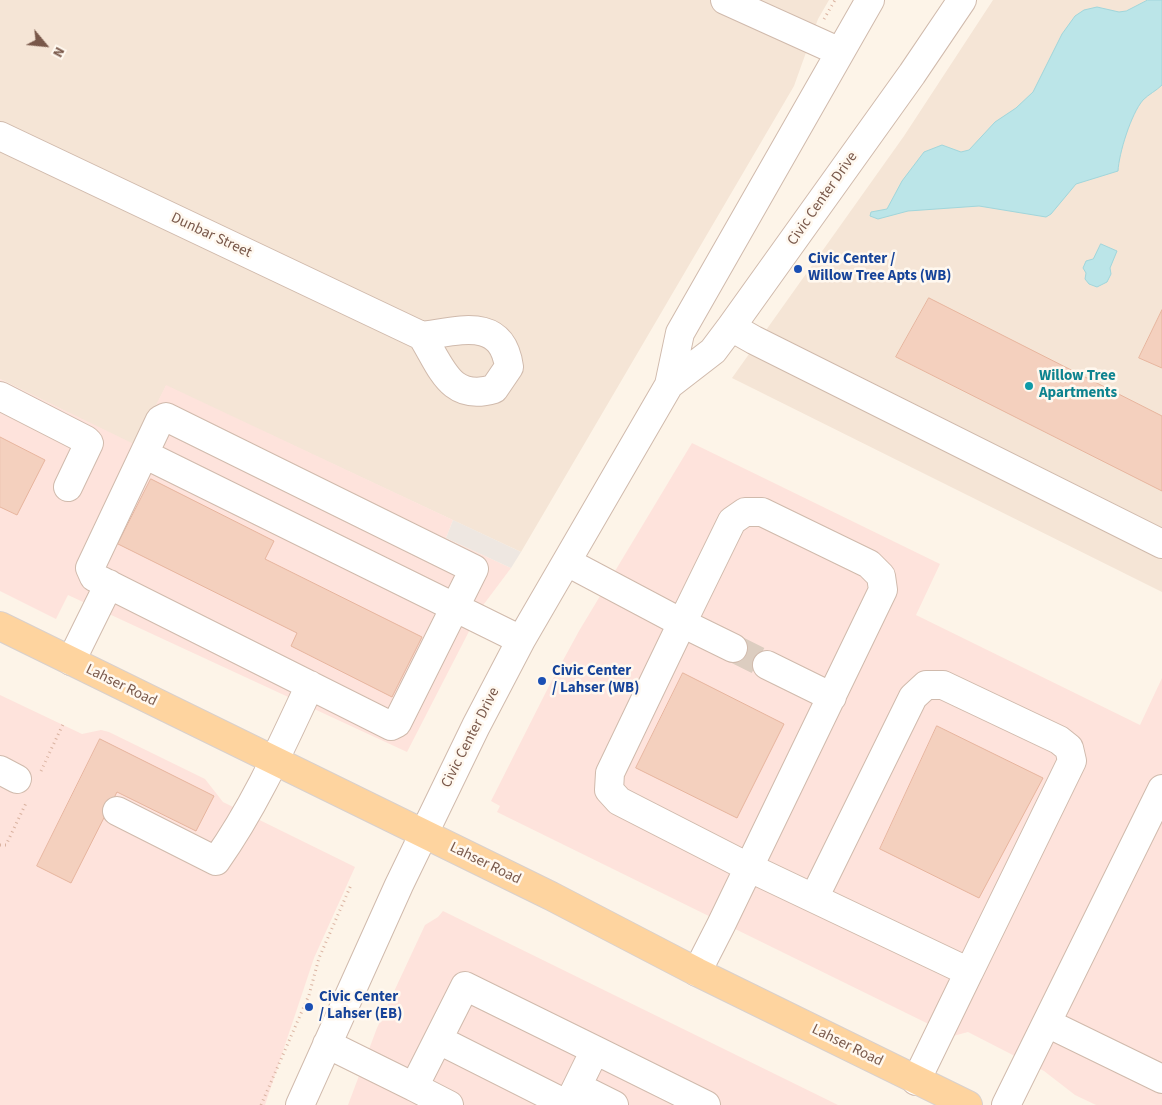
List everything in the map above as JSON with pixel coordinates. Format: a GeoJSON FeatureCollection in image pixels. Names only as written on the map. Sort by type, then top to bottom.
{"type":"FeatureCollection","features":[{"type":"Feature","properties":{"kind":"main road","name":"Lahser Road"},"geometry":{"type":"LineString","coordinates":[[0,626],[551,896],[696,972],[968,1105]]}},
{"type":"Feature","properties":{"kind":"street"},"geometry":{"type":"LineString","coordinates":[[725,0],[840,52]]}},
{"type":"Feature","properties":{"kind":"street","name":"Civic Center Drive"},"geometry":{"type":"LineString","coordinates":[[300,1105],[423,834],[476,726],[522,640],[669,385],[680,333],[870,0]]}},
{"type":"Feature","properties":{"kind":"street","name":"Civic Center Drive"},"geometry":{"type":"LineString","coordinates":[[669,385],[713,351],[732,327],[912,74],[962,0]]}},
{"type":"Feature","properties":{"kind":"street","name":"Dunbar Street"},"geometry":{"type":"LineString","coordinates":[[0,136],[422,336]]}},
{"type":"Feature","properties":{"kind":"street"},"geometry":{"type":"LineString","coordinates":[[732,327],[754,340],[1162,544]]}},
{"type":"Feature","properties":{"kind":"street"},"geometry":{"type":"LineString","coordinates":[[0,396],[88,442],[68,487]]}},
{"type":"Feature","properties":{"kind":"street"},"geometry":{"type":"LineString","coordinates":[[166,417],[474,569],[397,723],[391,726],[108,584],[94,577],[90,568],[160,420],[166,417]]}},
{"type":"Feature","properties":{"kind":"street"},"geometry":{"type":"LineString","coordinates":[[144,454],[522,640]]}},
{"type":"Feature","properties":{"kind":"street"},"geometry":{"type":"LineString","coordinates":[[696,972],[721,925],[748,866],[883,590],[880,576],[869,564],[762,512],[745,512],[732,521],[610,773],[609,790],[619,801],[748,866],[969,972]]}},
{"type":"Feature","properties":{"kind":"street"},"geometry":{"type":"LineString","coordinates":[[567,562],[733,648]]}},
{"type":"Feature","properties":{"kind":"street"},"geometry":{"type":"LineString","coordinates":[[70,661],[108,584]]}},
{"type":"Feature","properties":{"kind":"street"},"geometry":{"type":"LineString","coordinates":[[767,665],[832,697]]}},
{"type":"Feature","properties":{"kind":"street"},"geometry":{"type":"LineString","coordinates":[[117,811],[216,861],[235,834],[275,760],[310,685]]}},
{"type":"Feature","properties":{"kind":"street"},"geometry":{"type":"LineString","coordinates":[[814,898],[913,697],[926,685],[943,685],[1059,740],[1069,748],[1072,761],[916,1080]]}},
{"type":"Feature","properties":{"kind":"street"},"geometry":{"type":"LineString","coordinates":[[1006,1105],[1162,789]]}},
{"type":"Feature","properties":{"kind":"street"},"geometry":{"type":"LineString","coordinates":[[414,1087],[465,986],[706,1105]]}},
{"type":"Feature","properties":{"kind":"street"},"geometry":{"type":"LineString","coordinates":[[1047,1023],[1162,1079]]}},
{"type":"Feature","properties":{"kind":"street"},"geometry":{"type":"LineString","coordinates":[[439,1040],[571,1099],[614,1105]]}},
{"type":"Feature","properties":{"kind":"street"},"geometry":{"type":"LineString","coordinates":[[327,1044],[450,1105]]}},
{"type":"Feature","properties":{"kind":"street"},"geometry":{"type":"LineString","coordinates":[[571,1099],[595,1050]]}},
{"type":"Feature","properties":{"kind":"path"},"geometry":{"type":"LineString","coordinates":[[822,22],[835,0]]}},
{"type":"Feature","properties":{"kind":"path"},"geometry":{"type":"LineString","coordinates":[[261,1105],[309,995],[319,958],[351,885]]}},
{"type":"Feature","properties":{"kind":"shaded area"},"geometry":{"type":"Polygon","coordinates":[[[0,0],[829,0],[818,19],[794,86],[521,552],[166,386],[136,446],[0,379],[0,0]]]}},
{"type":"Feature","properties":{"kind":"shaded area"},"geometry":{"type":"Polygon","coordinates":[[[993,0],[1162,0],[1162,592],[732,378],[904,136],[993,0]]]}},
{"type":"Feature","properties":{"kind":"shaded area"},"geometry":{"type":"Polygon","coordinates":[[[0,379],[136,445],[166,385],[453,520],[446,538],[511,568],[481,608],[407,752],[68,595],[56,619],[0,591],[0,379]]]}},
{"type":"Feature","properties":{"kind":"shaded area"},"geometry":{"type":"Polygon","coordinates":[[[692,443],[940,564],[916,615],[1140,725],[1162,678],[1162,1105],[1096,1105],[1075,1095],[1044,1071],[968,1032],[953,1036],[497,812],[500,806],[491,801],[549,686],[579,631],[692,443]]]}},
{"type":"Feature","properties":{"kind":"shaded area"},"geometry":{"type":"Polygon","coordinates":[[[453,520],[521,552],[511,568],[446,538],[453,520]]]}},
{"type":"Feature","properties":{"kind":"shaded area"},"geometry":{"type":"Polygon","coordinates":[[[0,695],[82,734],[101,730],[109,732],[205,779],[223,802],[355,867],[314,958],[265,1105],[0,1105],[0,695]]]}},
{"type":"Feature","properties":{"kind":"shaded area"},"geometry":{"type":"Polygon","coordinates":[[[443,911],[838,1105],[348,1105],[377,1028],[425,925],[438,917],[443,911]]]}},
{"type":"Feature","properties":{"kind":"water"},"geometry":{"type":"Polygon","coordinates":[[[1148,0],[1162,0],[1162,85],[1143,100],[1134,114],[1123,144],[1118,171],[1076,184],[1051,214],[1046,217],[979,206],[908,211],[878,219],[870,216],[871,212],[887,209],[902,181],[924,152],[942,145],[961,152],[969,150],[995,122],[1016,108],[1033,92],[1062,34],[1075,16],[1084,10],[1097,7],[1119,12],[1126,11],[1148,0]]]}},
{"type":"Feature","properties":{"kind":"water"},"geometry":{"type":"Polygon","coordinates":[[[1101,244],[1117,251],[1107,282],[1097,287],[1089,284],[1085,279],[1086,273],[1083,268],[1086,261],[1093,259],[1101,244]]]}},
{"type":"Feature","properties":{"kind":"building","name":"Willow Tree Apartments"},"geometry":{"type":"Polygon","coordinates":[[[929,298],[1162,416],[1162,491],[896,357],[929,298]]]}},
{"type":"Feature","properties":{"kind":"building","name":"Willow Tree Apartments"},"geometry":{"type":"Polygon","coordinates":[[[1162,310],[1162,368],[1139,358],[1162,310]]]}},
{"type":"Feature","properties":{"kind":"building"},"geometry":{"type":"Polygon","coordinates":[[[0,437],[45,460],[17,515],[0,507],[0,437]]]}},
{"type":"Feature","properties":{"kind":"building"},"geometry":{"type":"Polygon","coordinates":[[[151,479],[274,541],[265,559],[422,637],[392,697],[291,646],[297,633],[118,544],[151,479]]]}},
{"type":"Feature","properties":{"kind":"building"},"geometry":{"type":"Polygon","coordinates":[[[683,673],[784,724],[737,818],[636,768],[683,673]]]}},
{"type":"Feature","properties":{"kind":"building"},"geometry":{"type":"Polygon","coordinates":[[[937,726],[1043,778],[979,898],[880,849],[937,726]]]}},
{"type":"Feature","properties":{"kind":"building"},"geometry":{"type":"Polygon","coordinates":[[[100,739],[214,796],[196,831],[117,792],[71,883],[37,866],[100,739]]]}},
{"type":"Feature","properties":{"kind":"tunnel"},"geometry":{"type":"LineString","coordinates":[[733,648],[767,665]]}},
{"type":"Feature","properties":{"kind":"place","name":"Civic Center / Willow Tree Apts (WB)"},"geometry":{"type":"Point","coordinates":[798,269]}},
{"type":"Feature","properties":{"kind":"place","name":"Willow Tree Apartments"},"geometry":{"type":"Point","coordinates":[1029,386]}},
{"type":"Feature","properties":{"kind":"place","name":"Civic Center / Lahser (WB)"},"geometry":{"type":"Point","coordinates":[542,681]}},
{"type":"Feature","properties":{"kind":"place","name":"Civic Center / Lahser (EB)"},"geometry":{"type":"Point","coordinates":[309,1007]}}]}
